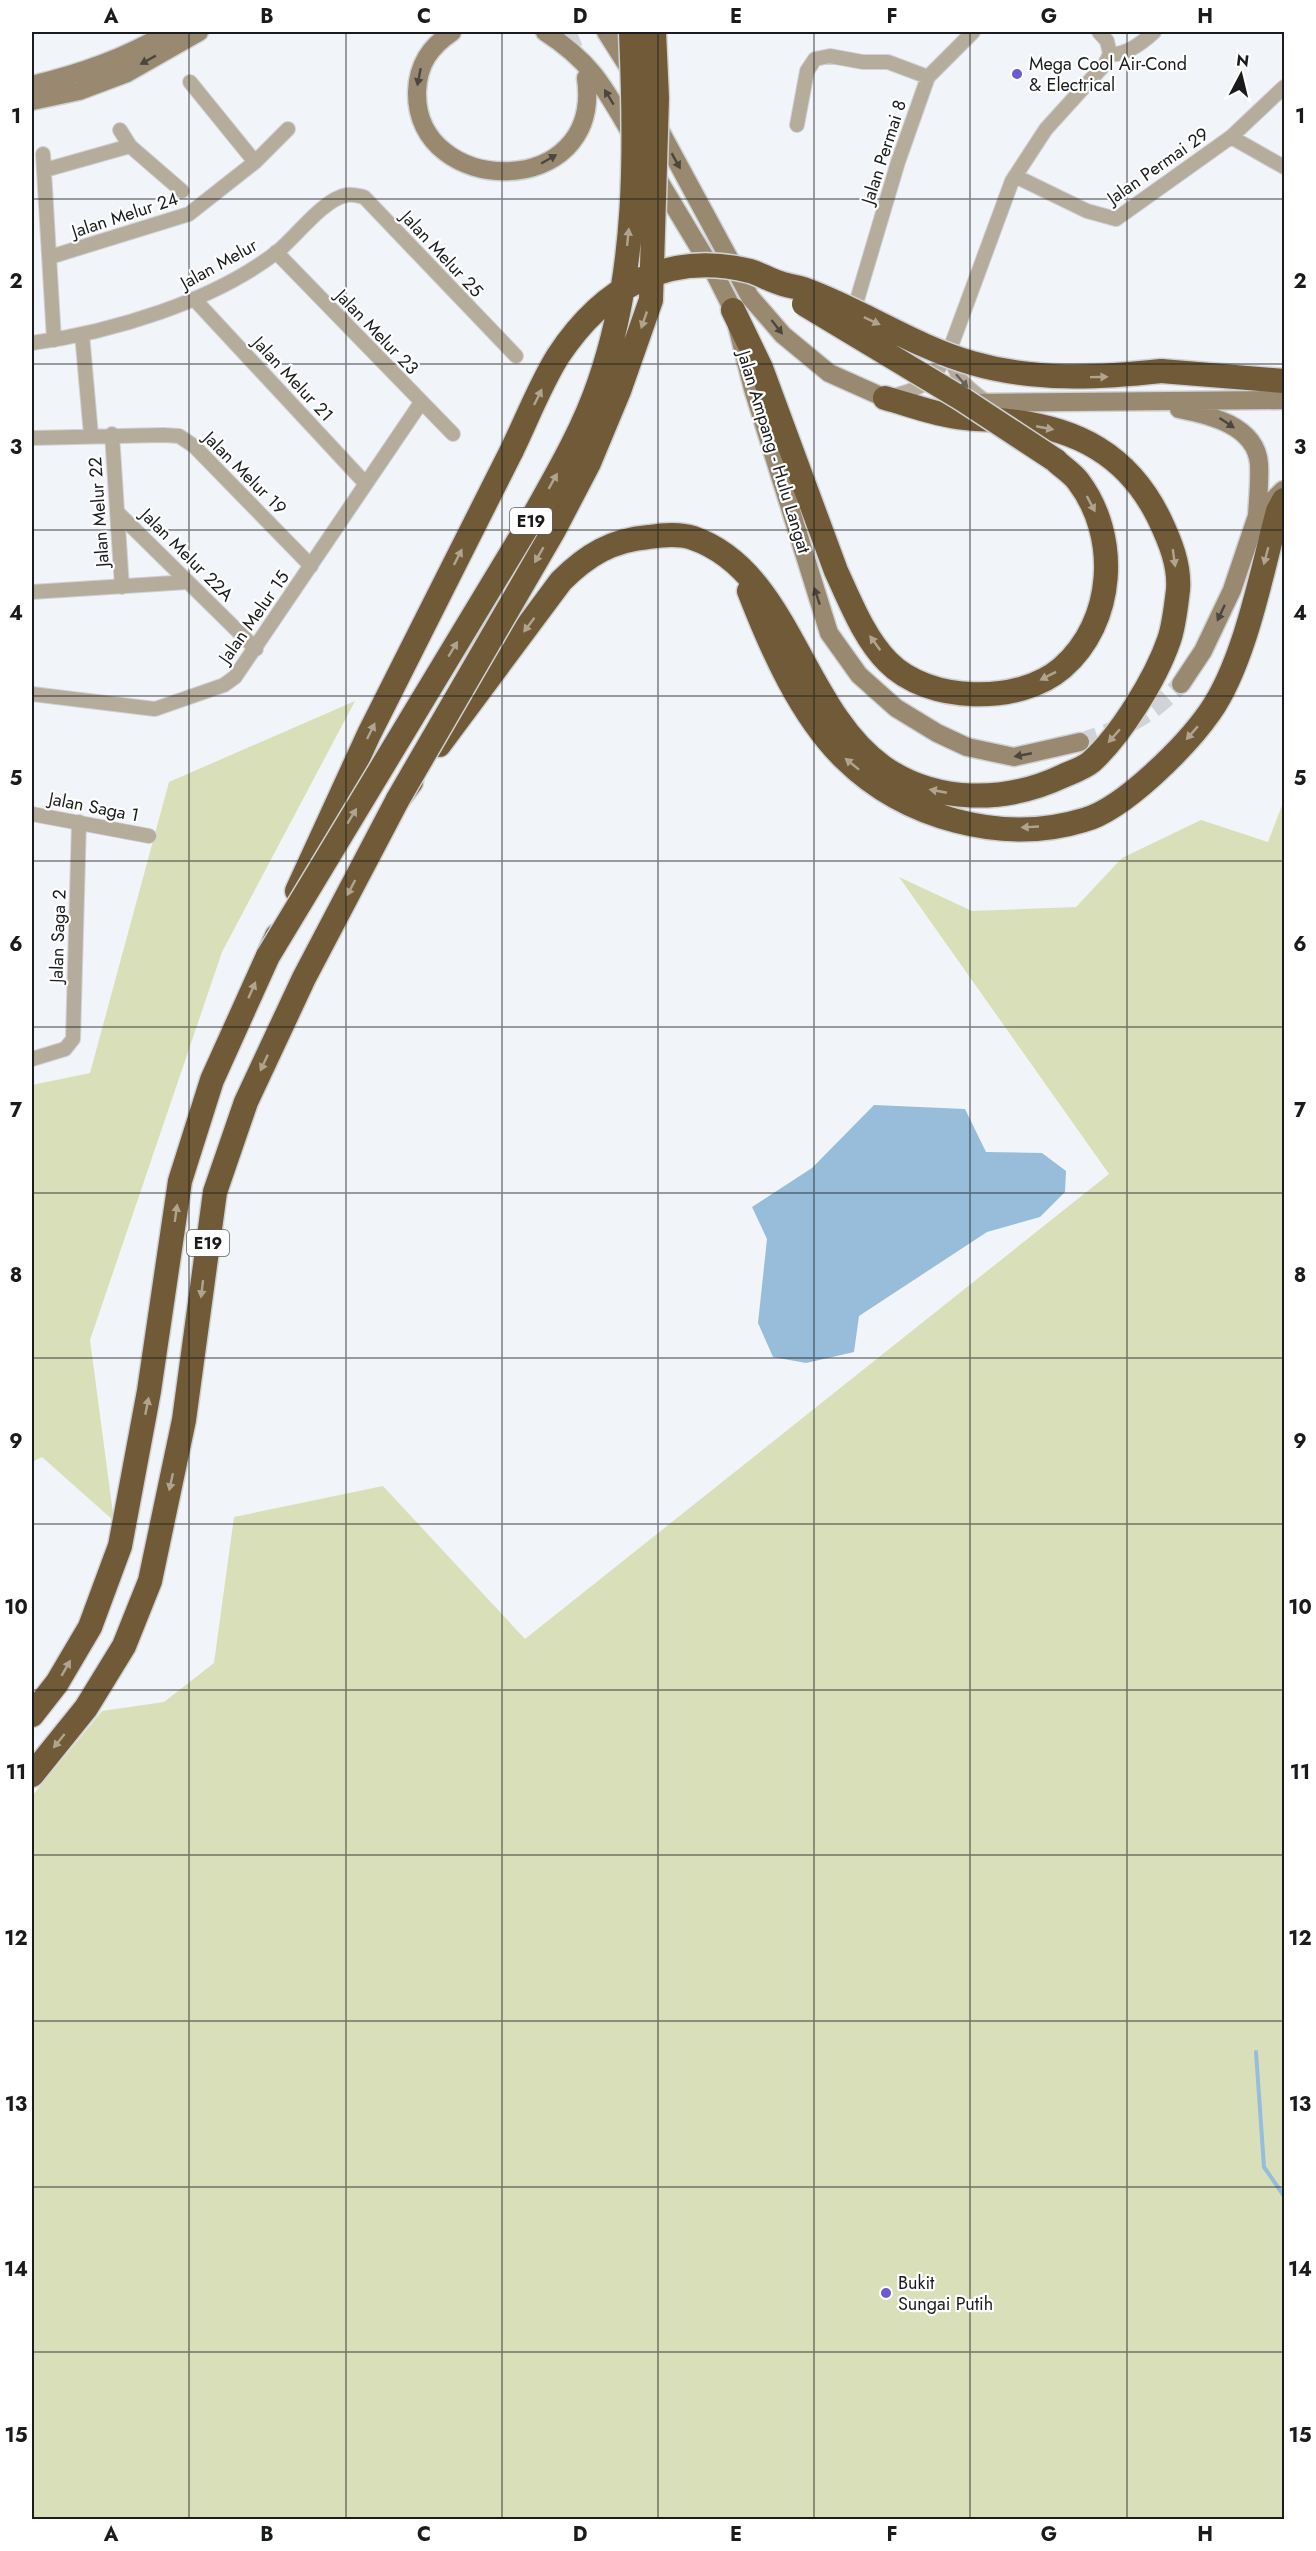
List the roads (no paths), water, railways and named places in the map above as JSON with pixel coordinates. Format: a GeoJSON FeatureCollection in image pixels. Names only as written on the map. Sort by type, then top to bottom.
{"type":"FeatureCollection","features":[{"type":"Feature","properties":{"kind":"highway","name":"E19"},"geometry":{"type":"LineString","coordinates":[[32,1774],[86,1708],[124,1646],[150,1581],[184,1420],[215,1192],[251,1092],[304,978],[398,799],[554,530],[589,463],[619,391],[651,300],[657,98],[654,32]]}},
{"type":"Feature","properties":{"kind":"highway","name":"E19"},"geometry":{"type":"LineString","coordinates":[[32,1715],[57,1683],[90,1627],[120,1546],[149,1391],[180,1181],[212,1080],[268,956],[533,517],[568,453],[599,382],[622,296],[630,221],[634,97],[615,33]]}},
{"type":"Feature","properties":{"kind":"highway"},"geometry":{"type":"LineString","coordinates":[[268,956],[369,734],[557,358],[580,327],[600,306],[631,283],[665,270],[698,264],[752,272],[779,283],[806,290],[923,346],[970,363],[1009,373],[1106,377],[1161,371],[1284,381]]}},
{"type":"Feature","properties":{"kind":"highway"},"geometry":{"type":"LineString","coordinates":[[732,310],[760,368],[836,571],[868,634],[888,663],[920,683],[953,694],[981,696],[1028,686],[1061,669],[1079,649],[1095,621],[1103,599],[1107,575],[1107,543],[1095,510],[1078,480],[1054,460],[963,399],[805,304],[779,283]]}},
{"type":"Feature","properties":{"kind":"highway"},"geometry":{"type":"LineString","coordinates":[[398,799],[568,574],[582,560],[609,545],[628,539],[656,536],[691,537],[720,552],[740,568],[782,620],[807,670],[838,723],[883,767],[930,790],[984,798],[1044,786],[1090,763],[1119,730],[1151,678],[1170,639],[1178,588],[1173,546],[1146,491],[1107,452],[1059,430],[1011,421],[952,417],[885,398]]}},
{"type":"Feature","properties":{"kind":"highway"},"geometry":{"type":"LineString","coordinates":[[740,568],[763,627],[803,705],[845,759],[891,795],[955,822],[1000,829],[1042,827],[1086,820],[1132,793],[1169,759],[1210,713],[1231,677],[1278,511],[1284,500]]}},
{"type":"Feature","properties":{"kind":"street"},"geometry":{"type":"LineString","coordinates":[[32,85],[82,73],[138,49],[169,32]]}},
{"type":"Feature","properties":{"kind":"street"},"geometry":{"type":"LineString","coordinates":[[32,101],[79,91],[127,73],[199,32]]}},
{"type":"Feature","properties":{"kind":"street"},"geometry":{"type":"LineString","coordinates":[[452,32],[439,41],[425,57],[417,77],[417,100],[424,125],[437,146],[464,164],[493,172],[522,171],[548,162],[571,144],[587,115],[586,78]]}},
{"type":"Feature","properties":{"kind":"street","name":"Jalan Ampang - Hulu Langat"},"geometry":{"type":"LineString","coordinates":[[545,32],[572,49],[595,73],[715,274],[732,310],[753,389],[829,633],[859,675],[896,708],[936,733],[967,747],[1014,757],[1080,742]]}},
{"type":"Feature","properties":{"kind":"street","name":"Jalan Permai 8"},"geometry":{"type":"LineString","coordinates":[[858,300],[898,162],[928,77],[973,32]]}},
{"type":"Feature","properties":{"kind":"street"},"geometry":{"type":"LineString","coordinates":[[885,398],[917,390],[937,373],[950,349],[1015,176],[1046,129],[1105,64],[1110,54],[1107,41],[1099,32]]}},
{"type":"Feature","properties":{"kind":"street"},"geometry":{"type":"LineString","coordinates":[[1110,54],[1118,54],[1154,32]]}},
{"type":"Feature","properties":{"kind":"street"},"geometry":{"type":"LineString","coordinates":[[615,33],[656,123],[750,297],[783,335],[830,373],[885,398],[932,403],[1151,403],[1284,400]]}},
{"type":"Feature","properties":{"kind":"street"},"geometry":{"type":"LineString","coordinates":[[796,126],[807,71],[814,59],[830,56],[863,62],[888,62],[928,77]]}},
{"type":"Feature","properties":{"kind":"street"},"geometry":{"type":"LineString","coordinates":[[190,82],[255,162]]}},
{"type":"Feature","properties":{"kind":"street"},"geometry":{"type":"LineString","coordinates":[[1231,137],[1284,87]]}},
{"type":"Feature","properties":{"kind":"street","name":"Jalan Melur 24"},"geometry":{"type":"LineString","coordinates":[[50,257],[189,214],[255,162],[288,129]]}},
{"type":"Feature","properties":{"kind":"street"},"geometry":{"type":"LineString","coordinates":[[120,130],[130,146],[182,191]]}},
{"type":"Feature","properties":{"kind":"street","name":"Jalan Permai 29"},"geometry":{"type":"LineString","coordinates":[[1015,176],[1086,211],[1116,219],[1231,137],[1284,167]]}},
{"type":"Feature","properties":{"kind":"street"},"geometry":{"type":"LineString","coordinates":[[45,170],[130,146]]}},
{"type":"Feature","properties":{"kind":"street"},"geometry":{"type":"LineString","coordinates":[[43,154],[54,340]]}},
{"type":"Feature","properties":{"kind":"street","name":"Jalan Melur 25"},"geometry":{"type":"LineString","coordinates":[[335,199],[349,194],[364,197],[516,356]]}},
{"type":"Feature","properties":{"kind":"street","name":"Jalan Melur"},"geometry":{"type":"LineString","coordinates":[[32,343],[82,334],[195,300],[276,252],[335,199]]}},
{"type":"Feature","properties":{"kind":"street","name":"Jalan Melur 23"},"geometry":{"type":"LineString","coordinates":[[276,252],[420,404],[453,434]]}},
{"type":"Feature","properties":{"kind":"street","name":"Jalan Melur 21"},"geometry":{"type":"LineString","coordinates":[[195,300],[365,483]]}},
{"type":"Feature","properties":{"kind":"street"},"geometry":{"type":"LineString","coordinates":[[82,334],[92,435]]}},
{"type":"Feature","properties":{"kind":"street"},"geometry":{"type":"LineString","coordinates":[[950,349],[954,372],[968,388],[990,404]]}},
{"type":"Feature","properties":{"kind":"street"},"geometry":{"type":"LineString","coordinates":[[1151,403],[1218,417],[1246,436],[1259,461],[1257,516],[1232,590],[1203,651],[1181,684]]}},
{"type":"Feature","properties":{"kind":"street","name":"Jalan Melur 15"},"geometry":{"type":"LineString","coordinates":[[32,694],[155,709],[224,685],[235,677],[256,650],[365,483],[420,404]]}},
{"type":"Feature","properties":{"kind":"street","name":"Jalan Melur 19"},"geometry":{"type":"LineString","coordinates":[[32,438],[112,434],[179,436],[194,446],[311,566]]}},
{"type":"Feature","properties":{"kind":"street","name":"Jalan Melur 22"},"geometry":{"type":"LineString","coordinates":[[112,434],[122,587]]}},
{"type":"Feature","properties":{"kind":"street"},"geometry":{"type":"LineString","coordinates":[[1257,516],[1284,489]]}},
{"type":"Feature","properties":{"kind":"street","name":"Jalan Melur 22A"},"geometry":{"type":"LineString","coordinates":[[117,512],[256,650]]}},
{"type":"Feature","properties":{"kind":"street"},"geometry":{"type":"LineString","coordinates":[[32,592],[188,582]]}},
{"type":"Feature","properties":{"kind":"street","name":"Jalan Saga 1"},"geometry":{"type":"LineString","coordinates":[[32,814],[149,836]]}},
{"type":"Feature","properties":{"kind":"street","name":"Jalan Saga 2"},"geometry":{"type":"LineString","coordinates":[[32,1059],[65,1049],[73,1039],[79,822]]}},
{"type":"Feature","properties":{"kind":"water"},"geometry":{"type":"Polygon","coordinates":[[[874,1105],[965,1109],[986,1152],[1042,1153],[1066,1171],[1065,1192],[1040,1217],[987,1232],[859,1316],[854,1352],[806,1363],[773,1357],[758,1323],[767,1239],[752,1207],[812,1168],[874,1105]]]}},
{"type":"Feature","properties":{"kind":"waterway"},"geometry":{"type":"LineString","coordinates":[[1256,2052],[1264,2167],[1284,2196]]}},
{"type":"Feature","properties":{"kind":"tunnel"},"geometry":{"type":"LineString","coordinates":[[567,32],[580,62]]}},
{"type":"Feature","properties":{"kind":"tunnel"},"geometry":{"type":"LineString","coordinates":[[1080,742],[1110,732],[1146,714],[1181,684]]}},
{"type":"Feature","properties":{"kind":"place","name":"Mega Cool Air-Cond & Electrical"},"geometry":{"type":"Point","coordinates":[1017,74]}},
{"type":"Feature","properties":{"kind":"place","name":"Bukit Sungai Putih"},"geometry":{"type":"Point","coordinates":[886,2293]}}]}
